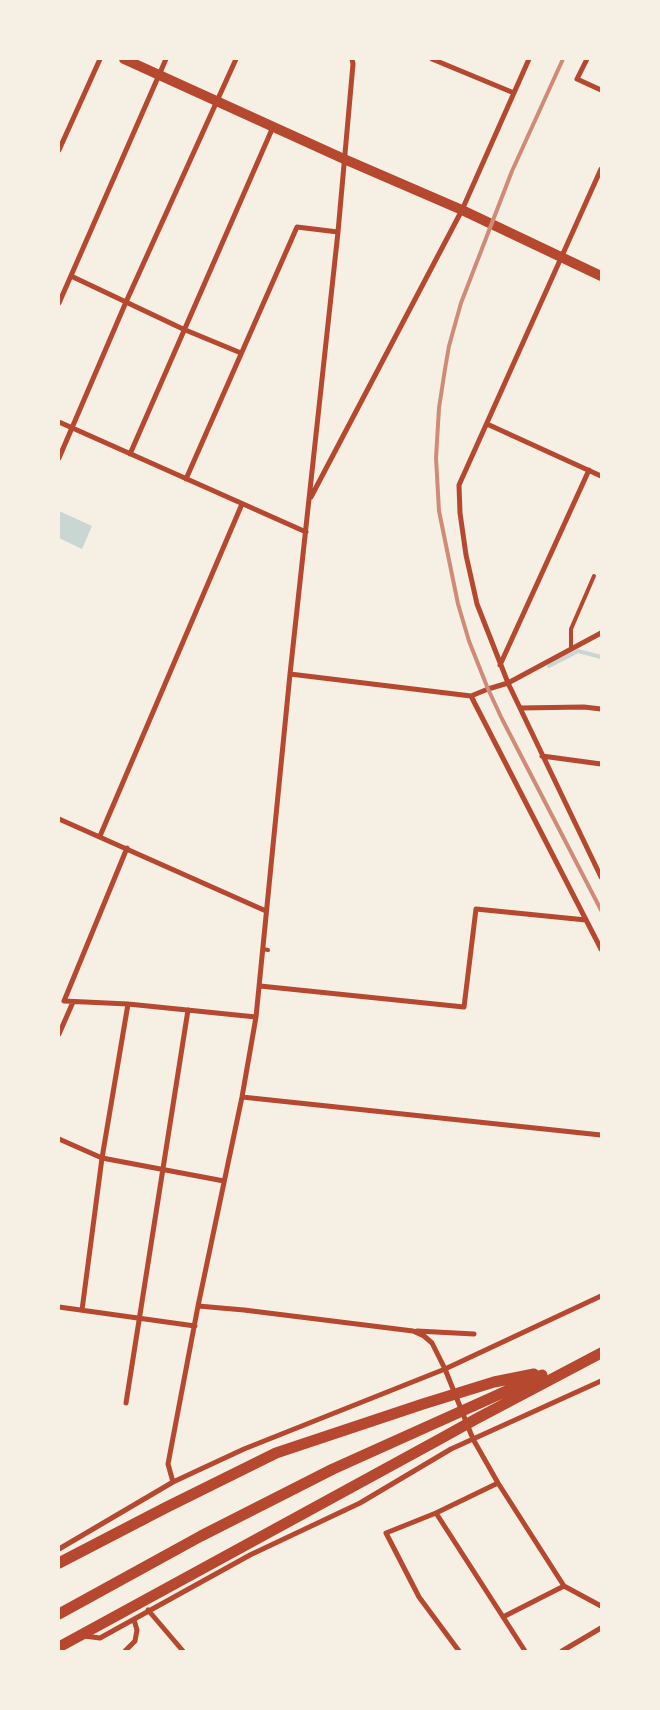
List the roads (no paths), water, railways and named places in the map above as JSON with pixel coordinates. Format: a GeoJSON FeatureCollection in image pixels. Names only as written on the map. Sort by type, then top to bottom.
{"type":"FeatureCollection","features":[{"type":"Feature","properties":{"kind":"highway"},"geometry":{"type":"LineString","coordinates":[[59,1614],[201,1536],[334,1469],[601,1351]]}},
{"type":"Feature","properties":{"kind":"highway"},"geometry":{"type":"LineString","coordinates":[[59,1647],[601,1351]]}},
{"type":"Feature","properties":{"kind":"highway"},"geometry":{"type":"LineString","coordinates":[[59,1563],[276,1453],[494,1382],[553,1371]]}},
{"type":"Feature","properties":{"kind":"main road"},"geometry":{"type":"LineString","coordinates":[[124,59],[344,159],[462,210],[601,276]]}},
{"type":"Feature","properties":{"kind":"street"},"geometry":{"type":"LineString","coordinates":[[59,150],[100,59]]}},
{"type":"Feature","properties":{"kind":"street"},"geometry":{"type":"LineString","coordinates":[[59,303],[166,59]]}},
{"type":"Feature","properties":{"kind":"street"},"geometry":{"type":"LineString","coordinates":[[59,458],[126,302],[236,59]]}},
{"type":"Feature","properties":{"kind":"street"},"geometry":{"type":"LineString","coordinates":[[173,1482],[168,1464],[198,1306],[242,1097],[266,949],[266,911],[338,232],[352,59]]}},
{"type":"Feature","properties":{"kind":"street"},"geometry":{"type":"LineString","coordinates":[[432,59],[514,93]]}},
{"type":"Feature","properties":{"kind":"street"},"geometry":{"type":"LineString","coordinates":[[310,500],[462,210],[529,59]]}},
{"type":"Feature","properties":{"kind":"street"},"geometry":{"type":"LineString","coordinates":[[586,59],[578,79],[601,90]]}},
{"type":"Feature","properties":{"kind":"street"},"geometry":{"type":"LineString","coordinates":[[130,454],[273,126]]}},
{"type":"Feature","properties":{"kind":"street"},"geometry":{"type":"LineString","coordinates":[[601,169],[458,485],[466,555],[477,604],[508,683],[601,877]]}},
{"type":"Feature","properties":{"kind":"street"},"geometry":{"type":"LineString","coordinates":[[186,479],[297,227],[338,232]]}},
{"type":"Feature","properties":{"kind":"street"},"geometry":{"type":"LineString","coordinates":[[71,276],[184,329],[241,353]]}},
{"type":"Feature","properties":{"kind":"street"},"geometry":{"type":"LineString","coordinates":[[59,422],[306,532]]}},
{"type":"Feature","properties":{"kind":"street"},"geometry":{"type":"LineString","coordinates":[[487,424],[601,476]]}},
{"type":"Feature","properties":{"kind":"street"},"geometry":{"type":"LineString","coordinates":[[500,665],[589,470]]}},
{"type":"Feature","properties":{"kind":"street"},"geometry":{"type":"LineString","coordinates":[[100,836],[242,504]]}},
{"type":"Feature","properties":{"kind":"street"},"geometry":{"type":"LineString","coordinates":[[290,674],[471,696],[508,683],[601,633]]}},
{"type":"Feature","properties":{"kind":"street"},"geometry":{"type":"LineString","coordinates":[[471,696],[601,949]]}},
{"type":"Feature","properties":{"kind":"street"},"geometry":{"type":"LineString","coordinates":[[520,708],[584,707],[601,709]]}},
{"type":"Feature","properties":{"kind":"street"},"geometry":{"type":"LineString","coordinates":[[542,756],[601,764]]}},
{"type":"Feature","properties":{"kind":"street"},"geometry":{"type":"LineString","coordinates":[[59,818],[266,911]]}},
{"type":"Feature","properties":{"kind":"street"},"geometry":{"type":"LineString","coordinates":[[127,848],[64,1001],[128,1004],[256,1017]]}},
{"type":"Feature","properties":{"kind":"street"},"geometry":{"type":"LineString","coordinates":[[260,986],[464,1007],[471,929],[476,909],[586,920]]}},
{"type":"Feature","properties":{"kind":"street"},"geometry":{"type":"LineString","coordinates":[[59,1034],[73,1002]]}},
{"type":"Feature","properties":{"kind":"street"},"geometry":{"type":"LineString","coordinates":[[82,1310],[102,1158],[128,1004]]}},
{"type":"Feature","properties":{"kind":"street"},"geometry":{"type":"LineString","coordinates":[[126,1403],[188,1010]]}},
{"type":"Feature","properties":{"kind":"street"},"geometry":{"type":"LineString","coordinates":[[242,1097],[601,1135]]}},
{"type":"Feature","properties":{"kind":"street"},"geometry":{"type":"LineString","coordinates":[[59,1139],[102,1158],[224,1181]]}},
{"type":"Feature","properties":{"kind":"street"},"geometry":{"type":"LineString","coordinates":[[59,1549],[173,1482],[304,1424],[445,1369],[601,1296]]}},
{"type":"Feature","properties":{"kind":"street"},"geometry":{"type":"LineString","coordinates":[[198,1306],[413,1331],[474,1334]]}},
{"type":"Feature","properties":{"kind":"street"},"geometry":{"type":"LineString","coordinates":[[59,1307],[195,1326]]}},
{"type":"Feature","properties":{"kind":"street"},"geometry":{"type":"LineString","coordinates":[[413,1331],[424,1336],[432,1343],[445,1369],[473,1439],[498,1483],[564,1586],[601,1606]]}},
{"type":"Feature","properties":{"kind":"street"},"geometry":{"type":"LineString","coordinates":[[79,1635],[100,1638],[134,1620],[148,1610],[250,1556],[360,1503],[451,1449],[601,1381]]}},
{"type":"Feature","properties":{"kind":"street"},"geometry":{"type":"LineString","coordinates":[[459,1651],[419,1597],[386,1533],[436,1513],[498,1483]]}},
{"type":"Feature","properties":{"kind":"street"},"geometry":{"type":"LineString","coordinates":[[436,1513],[525,1651]]}},
{"type":"Feature","properties":{"kind":"street"},"geometry":{"type":"LineString","coordinates":[[503,1618],[564,1586]]}},
{"type":"Feature","properties":{"kind":"street"},"geometry":{"type":"LineString","coordinates":[[148,1610],[183,1651]]}},
{"type":"Feature","properties":{"kind":"street"},"geometry":{"type":"LineString","coordinates":[[125,1651],[135,1641],[137,1630],[134,1620]]}},
{"type":"Feature","properties":{"kind":"street"},"geometry":{"type":"LineString","coordinates":[[562,1651],[601,1628]]}},
{"type":"Feature","properties":{"kind":"lane"},"geometry":{"type":"LineString","coordinates":[[571,650],[571,629],[594,576]]}},
{"type":"Feature","properties":{"kind":"lane"},"geometry":{"type":"LineString","coordinates":[[272,851],[278,852]]}},
{"type":"Feature","properties":{"kind":"waterway"},"geometry":{"type":"LineString","coordinates":[[549,666],[578,651],[601,657]]}},
{"type":"Feature","properties":{"kind":"railway"},"geometry":{"type":"LineString","coordinates":[[563,59],[512,171],[461,303],[449,346],[445,369],[439,408],[436,458],[439,511],[458,604],[469,641],[502,719],[601,910]]}}]}
